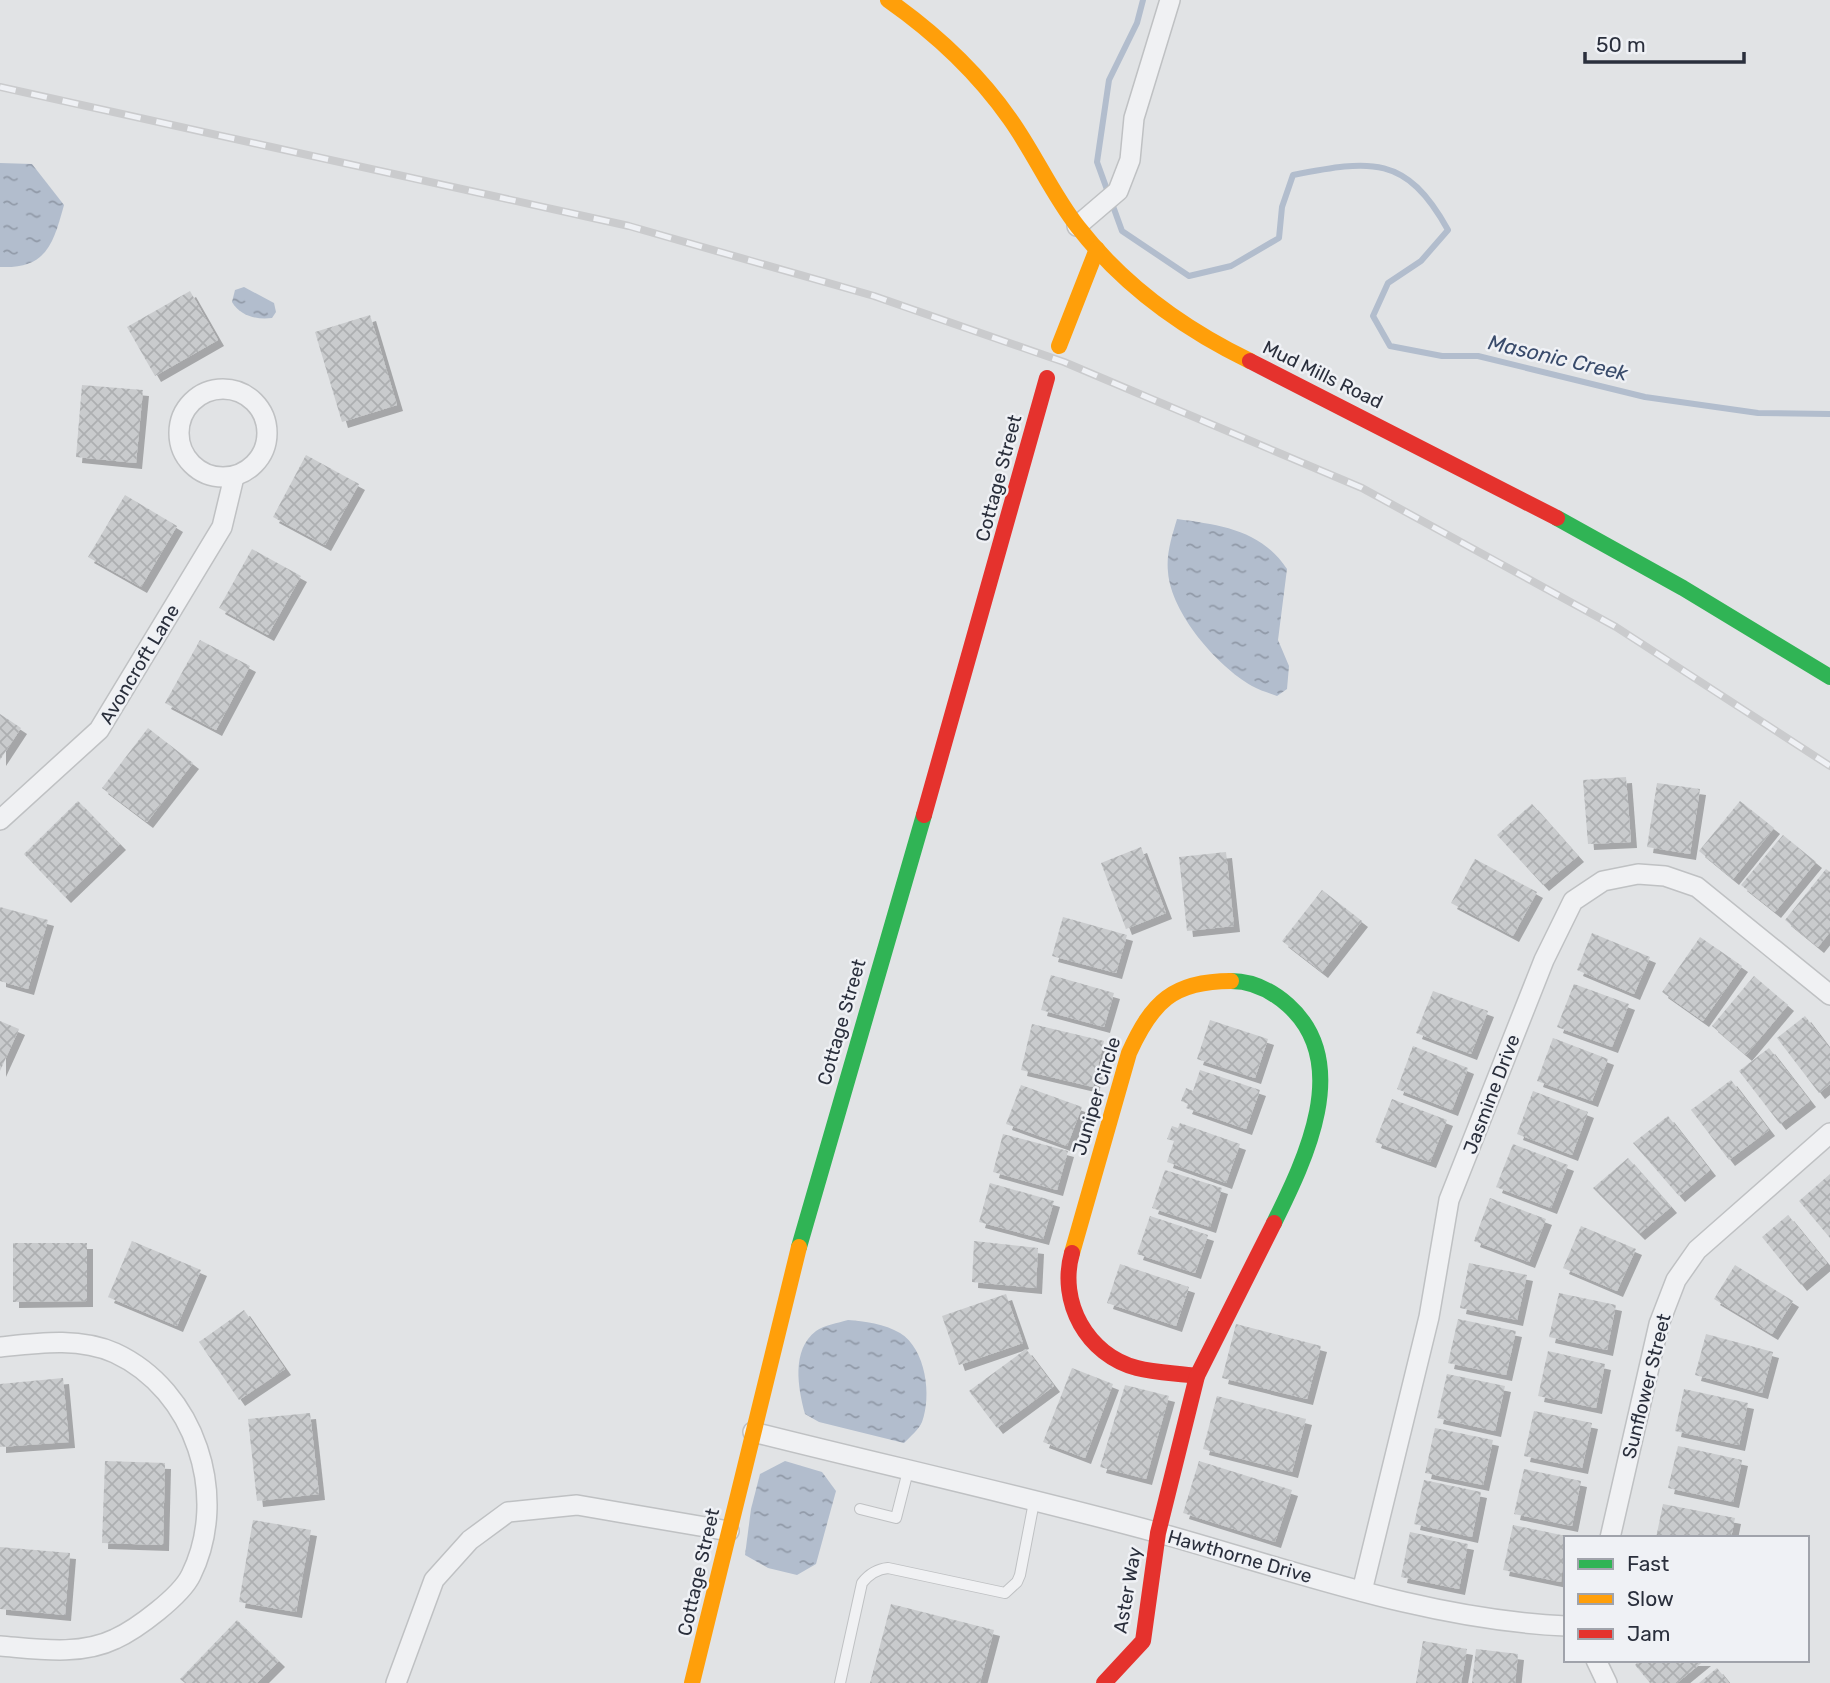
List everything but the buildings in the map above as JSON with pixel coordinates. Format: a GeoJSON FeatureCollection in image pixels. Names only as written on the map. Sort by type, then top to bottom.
{"type":"FeatureCollection","features":[{"type":"Feature","properties":{"kind":"street","name":"Mud Mills Road"},"geometry":{"type":"LineString","coordinates":[[888,0],[958,55],[1010,119],[1077,226],[1128,281],[1175,319],[1225,349],[1549,511],[1755,630],[1830,677]]}},
{"type":"Feature","properties":{"kind":"street"},"geometry":{"type":"LineString","coordinates":[[1077,226],[1118,191],[1129,159],[1135,118],[1170,0]]}},
{"type":"Feature","properties":{"kind":"street"},"geometry":{"type":"LineString","coordinates":[[1059,346],[1097,248]]}},
{"type":"Feature","properties":{"kind":"street","name":"Cottage Street"},"geometry":{"type":"LineString","coordinates":[[692,1683],[805,1221],[968,666],[1047,378]]}},
{"type":"Feature","properties":{"kind":"street"},"geometry":{"type":"LineString","coordinates":[[218,389],[233,390],[247,396],[258,405],[265,418],[265,447],[258,460],[234,477],[206,473],[194,466],[185,455],[180,441],[184,413],[205,393],[218,389]]}},
{"type":"Feature","properties":{"kind":"street","name":"Avoncroft Lane"},"geometry":{"type":"LineString","coordinates":[[0,820],[99,730],[222,527],[234,477]]}},
{"type":"Feature","properties":{"kind":"street","name":"Jasmine Drive"},"geometry":{"type":"LineString","coordinates":[[1362,1591],[1429,1317],[1449,1200],[1544,960],[1573,901],[1603,881],[1638,874],[1665,876],[1697,887],[1830,995]]}},
{"type":"Feature","properties":{"kind":"street","name":"Juniper Circle"},"geometry":{"type":"LineString","coordinates":[[1158,1533],[1197,1376],[1298,1174],[1321,1095],[1320,1064],[1312,1037],[1300,1016],[1272,991],[1240,981],[1205,981],[1182,987],[1164,999],[1143,1022],[1129,1053],[1069,1264],[1069,1302],[1086,1335],[1115,1358],[1136,1368],[1197,1376]]}},
{"type":"Feature","properties":{"kind":"street","name":"Sunflower Street"},"geometry":{"type":"LineString","coordinates":[[1610,1536],[1659,1324],[1676,1280],[1697,1250],[1830,1132]]}},
{"type":"Feature","properties":{"kind":"street"},"geometry":{"type":"LineString","coordinates":[[0,1347],[63,1341],[113,1352],[139,1367],[166,1391],[183,1415],[198,1446],[209,1503],[191,1576],[151,1615],[115,1639],[82,1649],[0,1646]]}},
{"type":"Feature","properties":{"kind":"street","name":"Hawthorne Drive"},"geometry":{"type":"LineString","coordinates":[[753,1432],[1158,1533],[1362,1591],[1493,1621],[1564,1626]]}},
{"type":"Feature","properties":{"kind":"street"},"geometry":{"type":"LineString","coordinates":[[396,1683],[434,1580],[470,1540],[508,1512],[577,1505],[729,1531]]}},
{"type":"Feature","properties":{"kind":"street","name":"Aster Way"},"geometry":{"type":"LineString","coordinates":[[1104,1683],[1143,1641],[1158,1533]]}},
{"type":"Feature","properties":{"kind":"street"},"geometry":{"type":"LineString","coordinates":[[1597,1662],[1607,1683]]}},
{"type":"Feature","properties":{"kind":"lane"},"geometry":{"type":"LineString","coordinates":[[860,1508],[896,1517],[908,1471]]}},
{"type":"Feature","properties":{"kind":"lane"},"geometry":{"type":"LineString","coordinates":[[840,1683],[862,1583],[867,1577],[888,1568],[1005,1593],[1017,1582],[1020,1575],[1034,1502]]}},
{"type":"Feature","properties":{"kind":"water"},"geometry":{"type":"Polygon","coordinates":[[[0,163],[32,164],[64,205],[56,232],[45,252],[38,259],[16,267],[0,267],[0,163]]]}},
{"type":"Feature","properties":{"kind":"water"},"geometry":{"type":"Polygon","coordinates":[[[244,287],[274,303],[276,312],[272,318],[249,316],[235,307],[232,302],[235,290],[244,287]]]}},
{"type":"Feature","properties":{"kind":"water"},"geometry":{"type":"Polygon","coordinates":[[[1177,519],[1239,532],[1265,546],[1287,569],[1278,640],[1289,666],[1287,689],[1277,696],[1252,686],[1225,666],[1198,637],[1177,604],[1171,588],[1168,565],[1171,538],[1177,519]]]}},
{"type":"Feature","properties":{"kind":"water"},"geometry":{"type":"Polygon","coordinates":[[[848,1320],[868,1322],[894,1330],[909,1340],[916,1350],[925,1374],[925,1411],[921,1425],[904,1443],[819,1422],[805,1414],[798,1370],[803,1348],[819,1329],[848,1320]]]}},
{"type":"Feature","properties":{"kind":"water"},"geometry":{"type":"Polygon","coordinates":[[[785,1461],[822,1472],[836,1491],[816,1564],[797,1575],[768,1568],[745,1555],[751,1509],[760,1474],[785,1461]]]}},
{"type":"Feature","properties":{"kind":"waterway","name":"Masonic Creek"},"geometry":{"type":"LineString","coordinates":[[1143,0],[1137,23],[1109,80],[1097,162],[1122,231],[1189,276],[1231,266],[1279,238],[1282,207],[1293,175],[1344,167],[1384,168],[1401,175],[1417,187],[1448,230],[1421,261],[1388,283],[1373,316],[1390,346],[1442,356],[1478,356],[1645,397],[1758,413],[1830,414]]}},
{"type":"Feature","properties":{"kind":"railway"},"geometry":{"type":"LineString","coordinates":[[0,87],[629,226],[874,296],[1064,362],[1362,488],[1616,627],[1830,766]]}},
{"type":"Feature","properties":{"kind":"traffic: fast"},"geometry":{"type":"LineString","coordinates":[[1557,518],[1683,588],[1830,677]]}},
{"type":"Feature","properties":{"kind":"traffic: fast"},"geometry":{"type":"LineString","coordinates":[[799,1247],[924,815]]}},
{"type":"Feature","properties":{"kind":"traffic: fast"},"geometry":{"type":"LineString","coordinates":[[1231,981],[1262,988],[1288,1005],[1307,1028],[1318,1055],[1320,1083],[1317,1112],[1298,1171],[1274,1223]]}},
{"type":"Feature","properties":{"kind":"traffic: slow"},"geometry":{"type":"LineString","coordinates":[[888,0],[939,40],[984,85],[1019,132],[1078,227],[1115,268],[1178,320],[1250,361]]}},
{"type":"Feature","properties":{"kind":"traffic: slow"},"geometry":{"type":"LineString","coordinates":[[1059,346],[1097,249]]}},
{"type":"Feature","properties":{"kind":"traffic: slow"},"geometry":{"type":"LineString","coordinates":[[1072,1253],[1129,1053],[1146,1020],[1156,1008],[1179,990],[1211,982],[1231,981]]}},
{"type":"Feature","properties":{"kind":"traffic: slow"},"geometry":{"type":"LineString","coordinates":[[692,1683],[799,1247]]}},
{"type":"Feature","properties":{"kind":"traffic: jam"},"geometry":{"type":"LineString","coordinates":[[1250,361],[1557,518]]}},
{"type":"Feature","properties":{"kind":"traffic: jam"},"geometry":{"type":"LineString","coordinates":[[924,815],[1047,378]]}},
{"type":"Feature","properties":{"kind":"traffic: jam"},"geometry":{"type":"LineString","coordinates":[[1104,1683],[1143,1641],[1158,1533],[1197,1376],[1274,1223]]}},
{"type":"Feature","properties":{"kind":"traffic: jam"},"geometry":{"type":"LineString","coordinates":[[1072,1253],[1069,1290],[1080,1324],[1091,1339],[1119,1361],[1137,1368],[1197,1376]]}}]}
